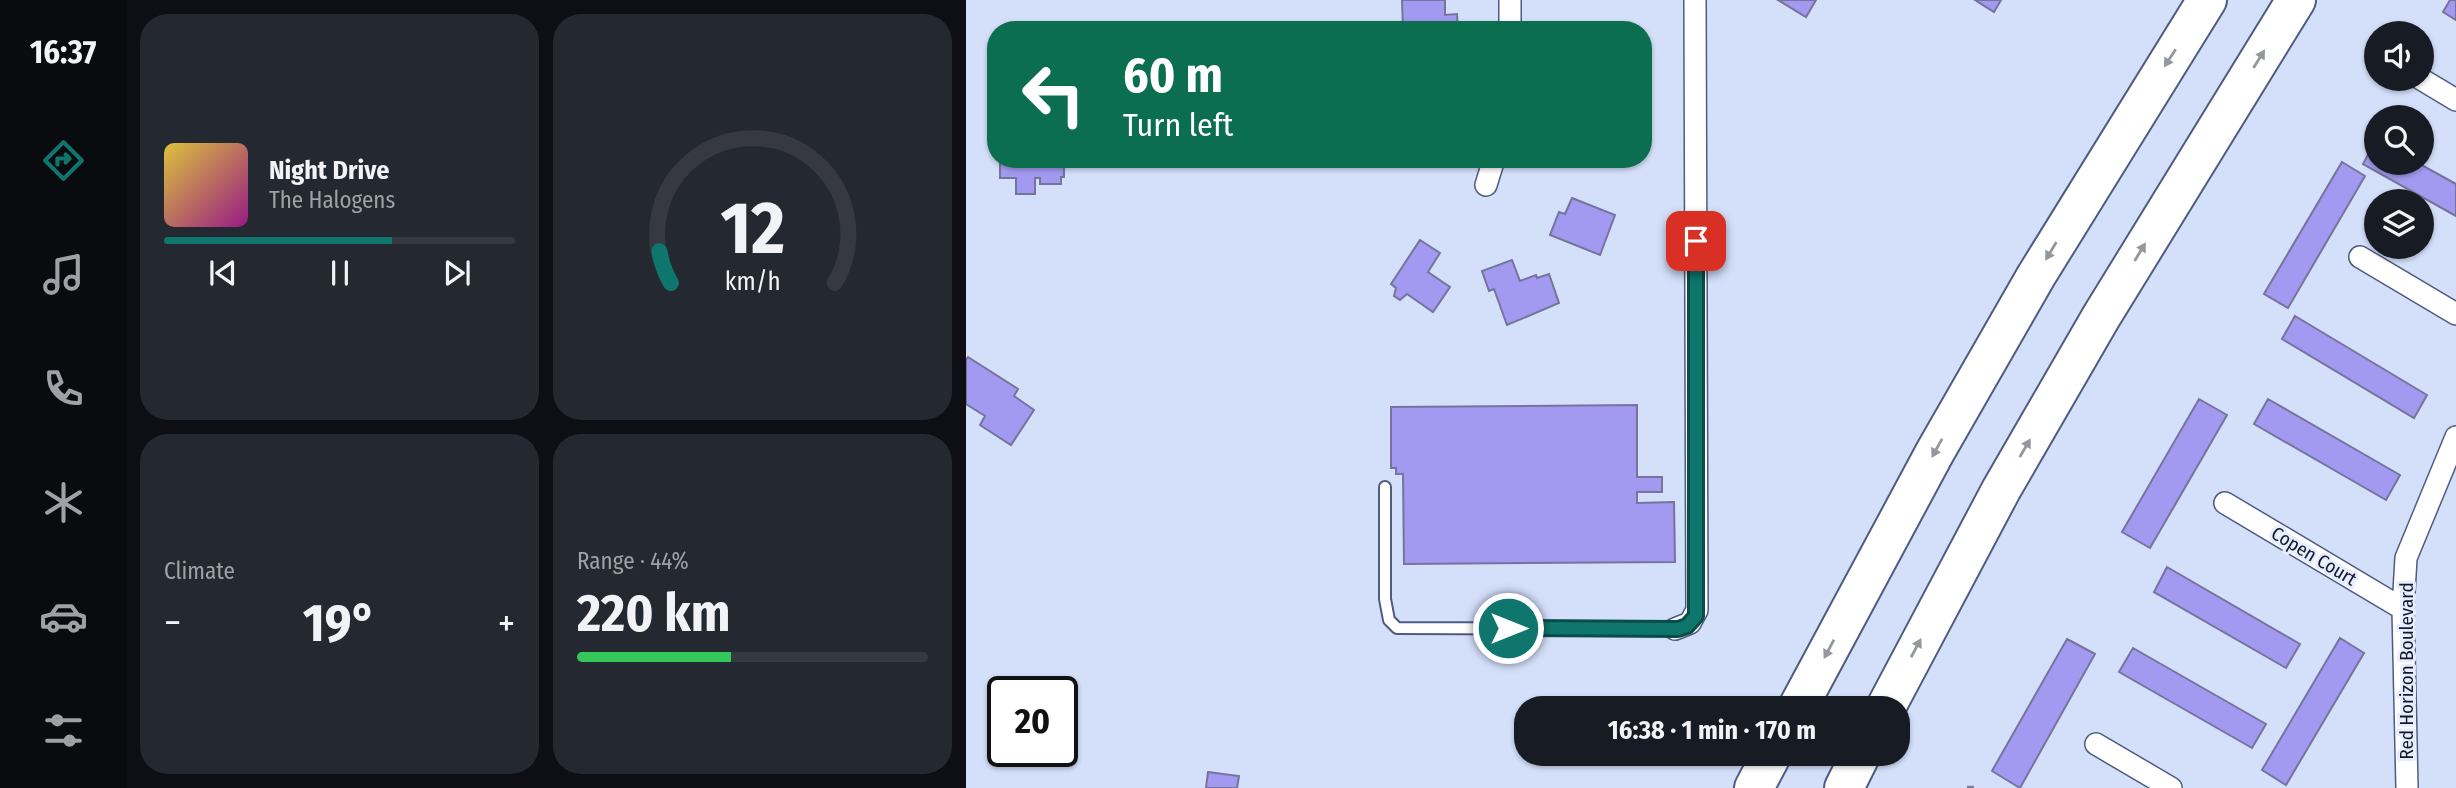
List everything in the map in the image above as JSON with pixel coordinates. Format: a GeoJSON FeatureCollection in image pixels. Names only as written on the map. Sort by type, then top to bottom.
{"type":"FeatureCollection","features":[{"type":"Feature","properties":{"kind":"highway"},"geometry":{"type":"LineString","coordinates":[[1804,696],[1935,452],[2036,276],[2207,0]]}},
{"type":"Feature","properties":{"kind":"highway"},"geometry":{"type":"LineString","coordinates":[[1892,696],[2001,490],[2101,317],[2296,0]]}},
{"type":"Feature","properties":{"kind":"highway"},"geometry":{"type":"LineString","coordinates":[[1754,788],[1766,766]]}},
{"type":"Feature","properties":{"kind":"highway"},"geometry":{"type":"LineString","coordinates":[[1844,788],[1855,766]]}},
{"type":"Feature","properties":{"kind":"street"},"geometry":{"type":"LineString","coordinates":[[1510,0],[1510,21]]}},
{"type":"Feature","properties":{"kind":"street"},"geometry":{"type":"LineString","coordinates":[[1675,629],[1690,623],[1697,610],[1695,0]]}},
{"type":"Feature","properties":{"kind":"street"},"geometry":{"type":"LineString","coordinates":[[2434,87],[2456,100]]}},
{"type":"Feature","properties":{"kind":"street"},"geometry":{"type":"LineString","coordinates":[[1486,185],[1491,168]]}},
{"type":"Feature","properties":{"kind":"street"},"geometry":{"type":"LineString","coordinates":[[2360,257],[2456,314]]}},
{"type":"Feature","properties":{"kind":"street","name":"Red Horizon Boulevard"},"geometry":{"type":"LineString","coordinates":[[2407,788],[2403,609],[2406,558],[2456,437]]}},
{"type":"Feature","properties":{"kind":"street","name":"Copen Court"},"geometry":{"type":"LineString","coordinates":[[2225,503],[2403,609]]}},
{"type":"Feature","properties":{"kind":"street"},"geometry":{"type":"LineString","coordinates":[[2096,744],[2171,788]]}},
{"type":"Feature","properties":{"kind":"lane"},"geometry":{"type":"LineString","coordinates":[[1385,487],[1385,599],[1389,620],[1397,628],[1675,629]]}},
{"type":"Feature","properties":{"kind":"path"},"geometry":{"type":"LineString","coordinates":[[1967,788],[1976,788]]}},
{"type":"Feature","properties":{"kind":"building"},"geometry":{"type":"Polygon","coordinates":[[[1402,0],[1445,0],[1445,15],[1457,14],[1457,21],[1403,21],[1402,0]]]}},
{"type":"Feature","properties":{"kind":"building"},"geometry":{"type":"Polygon","coordinates":[[[1778,0],[1816,0],[1806,17],[1778,0]]]}},
{"type":"Feature","properties":{"kind":"building"},"geometry":{"type":"Polygon","coordinates":[[[1975,0],[2001,0],[1994,12],[1975,0]]]}},
{"type":"Feature","properties":{"kind":"building"},"geometry":{"type":"Polygon","coordinates":[[[2450,0],[2456,0],[2456,20],[2443,12],[2450,0]]]}},
{"type":"Feature","properties":{"kind":"building"},"geometry":{"type":"Polygon","coordinates":[[[2342,162],[2365,176],[2288,308],[2264,294],[2342,162]]]}},
{"type":"Feature","properties":{"kind":"building"},"geometry":{"type":"Polygon","coordinates":[[[1000,168],[1064,168],[1061,184],[1040,184],[1040,178],[1035,178],[1035,194],[1016,194],[1016,178],[1000,178],[1000,168]]]}},
{"type":"Feature","properties":{"kind":"building"},"geometry":{"type":"Polygon","coordinates":[[[2434,172],[2456,184],[2456,216],[2434,204],[2434,189],[2408,189],[2383,175],[2434,175],[2434,172]]]}},
{"type":"Feature","properties":{"kind":"building"},"geometry":{"type":"Polygon","coordinates":[[[1572,198],[1615,215],[1600,255],[1550,235],[1559,212],[1565,214],[1572,198]]]}},
{"type":"Feature","properties":{"kind":"building"},"geometry":{"type":"Polygon","coordinates":[[[1420,240],[1440,253],[1428,272],[1450,287],[1433,312],[1407,294],[1400,300],[1394,296],[1396,288],[1391,284],[1420,240]]]}},
{"type":"Feature","properties":{"kind":"building"},"geometry":{"type":"Polygon","coordinates":[[[1512,260],[1520,281],[1549,274],[1559,303],[1507,325],[1494,289],[1489,291],[1482,271],[1512,260]]]}},
{"type":"Feature","properties":{"kind":"building"},"geometry":{"type":"Polygon","coordinates":[[[2295,316],[2427,395],[2414,418],[2282,339],[2295,316]]]}},
{"type":"Feature","properties":{"kind":"building"},"geometry":{"type":"Polygon","coordinates":[[[968,357],[1018,389],[1014,396],[1034,410],[1011,445],[980,425],[985,416],[966,404],[968,357]]]}},
{"type":"Feature","properties":{"kind":"building"},"geometry":{"type":"Polygon","coordinates":[[[2199,399],[2227,415],[2150,548],[2122,532],[2199,399]]]}},
{"type":"Feature","properties":{"kind":"building"},"geometry":{"type":"Polygon","coordinates":[[[2268,399],[2400,475],[2386,500],[2254,424],[2268,399]]]}},
{"type":"Feature","properties":{"kind":"building"},"geometry":{"type":"Polygon","coordinates":[[[1637,405],[1637,477],[1662,477],[1662,492],[1637,492],[1637,503],[1674,502],[1675,562],[1404,564],[1403,474],[1396,474],[1396,468],[1391,468],[1391,407],[1637,405]]]}},
{"type":"Feature","properties":{"kind":"building"},"geometry":{"type":"Polygon","coordinates":[[[2167,567],[2300,644],[2286,668],[2154,592],[2167,567]]]}},
{"type":"Feature","properties":{"kind":"building"},"geometry":{"type":"Polygon","coordinates":[[[2340,638],[2364,653],[2286,785],[2262,770],[2340,638]]]}},
{"type":"Feature","properties":{"kind":"building"},"geometry":{"type":"Polygon","coordinates":[[[2067,639],[2095,654],[2020,788],[1992,771],[2067,639]]]}},
{"type":"Feature","properties":{"kind":"building"},"geometry":{"type":"Polygon","coordinates":[[[2133,648],[2266,724],[2252,748],[2119,672],[2133,648]]]}},
{"type":"Feature","properties":{"kind":"building"},"geometry":{"type":"Polygon","coordinates":[[[1208,772],[1239,776],[1237,788],[1206,788],[1208,772]]]}},
{"type":"Feature","properties":{"kind":"route"},"geometry":{"type":"LineString","coordinates":[[1508,628],[1678,629],[1687,626],[1696,616],[1696,241]]}}]}
